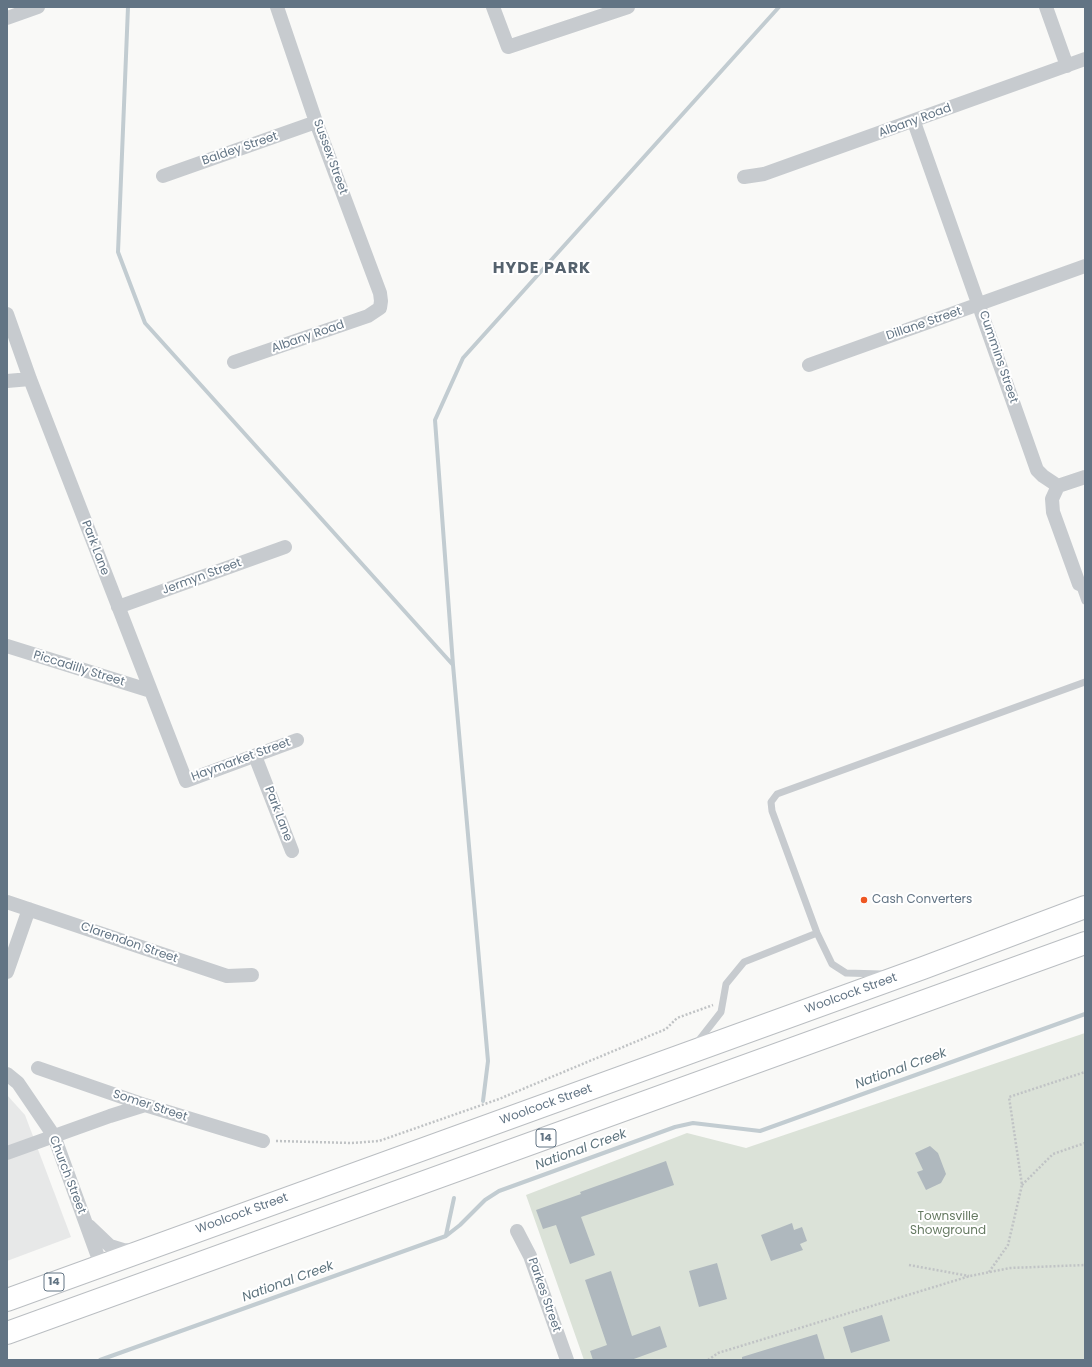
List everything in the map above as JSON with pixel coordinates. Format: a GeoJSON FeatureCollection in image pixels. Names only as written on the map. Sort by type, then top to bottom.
{"type":"FeatureCollection","features":[{"type":"Feature","properties":{"kind":"main road","name":"Woolcock Street"},"geometry":{"type":"LineString","coordinates":[[7,1300],[140,1250],[923,968],[1085,907]]}},
{"type":"Feature","properties":{"kind":"main road","name":"14"},"geometry":{"type":"LineString","coordinates":[[7,1333],[1085,943]]}},
{"type":"Feature","properties":{"kind":"main road"},"geometry":{"type":"LineString","coordinates":[[101,1265],[106,1275],[113,1280],[153,1280]]}},
{"type":"Feature","properties":{"kind":"street"},"geometry":{"type":"LineString","coordinates":[[7,18],[38,7]]}},
{"type":"Feature","properties":{"kind":"street","name":"Sussex Street"},"geometry":{"type":"LineString","coordinates":[[277,7],[316,122],[380,293],[380,308]]}},
{"type":"Feature","properties":{"kind":"street"},"geometry":{"type":"LineString","coordinates":[[493,7],[508,47],[628,7]]}},
{"type":"Feature","properties":{"kind":"street"},"geometry":{"type":"LineString","coordinates":[[1046,7],[1067,66]]}},
{"type":"Feature","properties":{"kind":"street","name":"Albany Road"},"geometry":{"type":"LineString","coordinates":[[744,177],[764,174],[914,122],[1085,59]]}},
{"type":"Feature","properties":{"kind":"street","name":"Baldey Street"},"geometry":{"type":"LineString","coordinates":[[163,176],[316,122]]}},
{"type":"Feature","properties":{"kind":"street","name":"Cummins Street"},"geometry":{"type":"LineString","coordinates":[[914,122],[980,304],[1037,470],[1058,486]]}},
{"type":"Feature","properties":{"kind":"street","name":"Dillane Street"},"geometry":{"type":"LineString","coordinates":[[809,364],[1085,266]]}},
{"type":"Feature","properties":{"kind":"street","name":"Albany Road"},"geometry":{"type":"LineString","coordinates":[[234,362],[368,316],[380,308]]}},
{"type":"Feature","properties":{"kind":"street","name":"Park Lane"},"geometry":{"type":"LineString","coordinates":[[7,314],[30,379],[186,781]]}},
{"type":"Feature","properties":{"kind":"street"},"geometry":{"type":"LineString","coordinates":[[7,381],[30,379]]}},
{"type":"Feature","properties":{"kind":"street"},"geometry":{"type":"LineString","coordinates":[[1078,584],[1054,512],[1052,499],[1058,486],[1085,476]]}},
{"type":"Feature","properties":{"kind":"street","name":"Jermyn Street"},"geometry":{"type":"LineString","coordinates":[[118,607],[285,547]]}},
{"type":"Feature","properties":{"kind":"street","name":"Piccadilly Street"},"geometry":{"type":"LineString","coordinates":[[7,646],[151,691]]}},
{"type":"Feature","properties":{"kind":"street","name":"Haymarket Street"},"geometry":{"type":"LineString","coordinates":[[186,781],[297,740]]}},
{"type":"Feature","properties":{"kind":"street","name":"Park Lane"},"geometry":{"type":"LineString","coordinates":[[255,756],[292,851]]}},
{"type":"Feature","properties":{"kind":"street","name":"Clarendon Street"},"geometry":{"type":"LineString","coordinates":[[7,902],[227,976],[252,975]]}},
{"type":"Feature","properties":{"kind":"street"},"geometry":{"type":"LineString","coordinates":[[7,972],[29,909]]}},
{"type":"Feature","properties":{"kind":"street","name":"Somer Street"},"geometry":{"type":"LineString","coordinates":[[38,1068],[145,1106],[263,1141]]}},
{"type":"Feature","properties":{"kind":"street","name":"Church Street"},"geometry":{"type":"LineString","coordinates":[[7,1074],[18,1083],[54,1136],[101,1265]]}},
{"type":"Feature","properties":{"kind":"street"},"geometry":{"type":"LineString","coordinates":[[7,1153],[110,1116],[145,1106]]}},
{"type":"Feature","properties":{"kind":"street"},"geometry":{"type":"LineString","coordinates":[[83,1218],[98,1236],[110,1246],[123,1250],[140,1250]]}},
{"type":"Feature","properties":{"kind":"street","name":"Parkes Street"},"geometry":{"type":"LineString","coordinates":[[516,1232],[530,1256],[567,1360]]}},
{"type":"Feature","properties":{"kind":"lane"},"geometry":{"type":"LineString","coordinates":[[1078,584],[1085,601]]}},
{"type":"Feature","properties":{"kind":"lane"},"geometry":{"type":"LineString","coordinates":[[923,968],[879,975],[846,973],[832,964],[817,934],[772,811],[771,802],[777,794],[1085,682]]}},
{"type":"Feature","properties":{"kind":"lane"},"geometry":{"type":"LineString","coordinates":[[686,1054],[721,1012],[726,984],[744,962],[817,934]]}},
{"type":"Feature","properties":{"kind":"path"},"geometry":{"type":"LineString","coordinates":[[263,1141],[287,1140],[352,1144],[379,1141],[499,1099],[666,1028],[677,1018],[723,1001]]}},
{"type":"Feature","properties":{"kind":"path"},"geometry":{"type":"LineString","coordinates":[[989,1272],[1008,1244],[1022,1185],[1010,1097],[1085,1072]]}},
{"type":"Feature","properties":{"kind":"path"},"geometry":{"type":"LineString","coordinates":[[1022,1185],[1053,1154],[1085,1143]]}},
{"type":"Feature","properties":{"kind":"path"},"geometry":{"type":"LineString","coordinates":[[909,1265],[970,1276]]}},
{"type":"Feature","properties":{"kind":"path"},"geometry":{"type":"LineString","coordinates":[[708,1360],[718,1353],[970,1276],[1010,1268],[1085,1265]]}},
{"type":"Feature","properties":{"kind":"shaded area"},"geometry":{"type":"Polygon","coordinates":[[[7,1095],[25,1115],[71,1237],[7,1261],[7,1095]]]}},
{"type":"Feature","properties":{"kind":"green space","name":"Townsville Showground"},"geometry":{"type":"Polygon","coordinates":[[[1085,1033],[1085,1360],[584,1360],[526,1195],[687,1133],[746,1148],[1085,1033]]]}},
{"type":"Feature","properties":{"kind":"building"},"geometry":{"type":"Polygon","coordinates":[[[930,1146],[938,1153],[946,1174],[941,1183],[926,1190],[917,1172],[923,1170],[915,1153],[930,1146]]]}},
{"type":"Feature","properties":{"kind":"building"},"geometry":{"type":"Polygon","coordinates":[[[666,1161],[674,1185],[581,1217],[595,1255],[570,1264],[556,1225],[543,1229],[536,1210],[581,1194],[580,1192],[666,1161]]]}},
{"type":"Feature","properties":{"kind":"building"},"geometry":{"type":"Polygon","coordinates":[[[792,1223],[794,1230],[802,1227],[807,1241],[800,1244],[803,1250],[771,1261],[761,1235],[792,1223]]]}},
{"type":"Feature","properties":{"kind":"building"},"geometry":{"type":"Polygon","coordinates":[[[717,1263],[727,1299],[699,1307],[689,1271],[717,1263]]]}},
{"type":"Feature","properties":{"kind":"building"},"geometry":{"type":"Polygon","coordinates":[[[611,1271],[632,1336],[660,1326],[667,1347],[631,1360],[593,1360],[590,1351],[607,1345],[585,1280],[611,1271]]]}},
{"type":"Feature","properties":{"kind":"building"},"geometry":{"type":"Polygon","coordinates":[[[882,1315],[890,1341],[851,1353],[843,1327],[882,1315]]]}},
{"type":"Feature","properties":{"kind":"building"},"geometry":{"type":"Polygon","coordinates":[[[817,1334],[825,1360],[742,1360],[742,1357],[817,1334]]]}},
{"type":"Feature","properties":{"kind":"waterway"},"geometry":{"type":"LineString","coordinates":[[128,7],[118,252],[145,323],[453,665]]}},
{"type":"Feature","properties":{"kind":"waterway"},"geometry":{"type":"LineString","coordinates":[[483,1101],[488,1061],[453,665],[435,420],[463,358],[779,7]]}},
{"type":"Feature","properties":{"kind":"waterway","name":"National Creek"},"geometry":{"type":"LineString","coordinates":[[100,1360],[446,1236],[460,1225],[485,1200],[499,1191],[675,1127],[693,1123],[760,1131],[1085,1014]]}},
{"type":"Feature","properties":{"kind":"waterway"},"geometry":{"type":"LineString","coordinates":[[446,1235],[454,1198]]}},
{"type":"Feature","properties":{"kind":"place","name":"Cash Converters"},"geometry":{"type":"Point","coordinates":[864,900]}},
{"type":"Feature","properties":{"kind":"district","name":"HYDE PARK"},"geometry":{"type":"Point","coordinates":[542,269]}}]}
